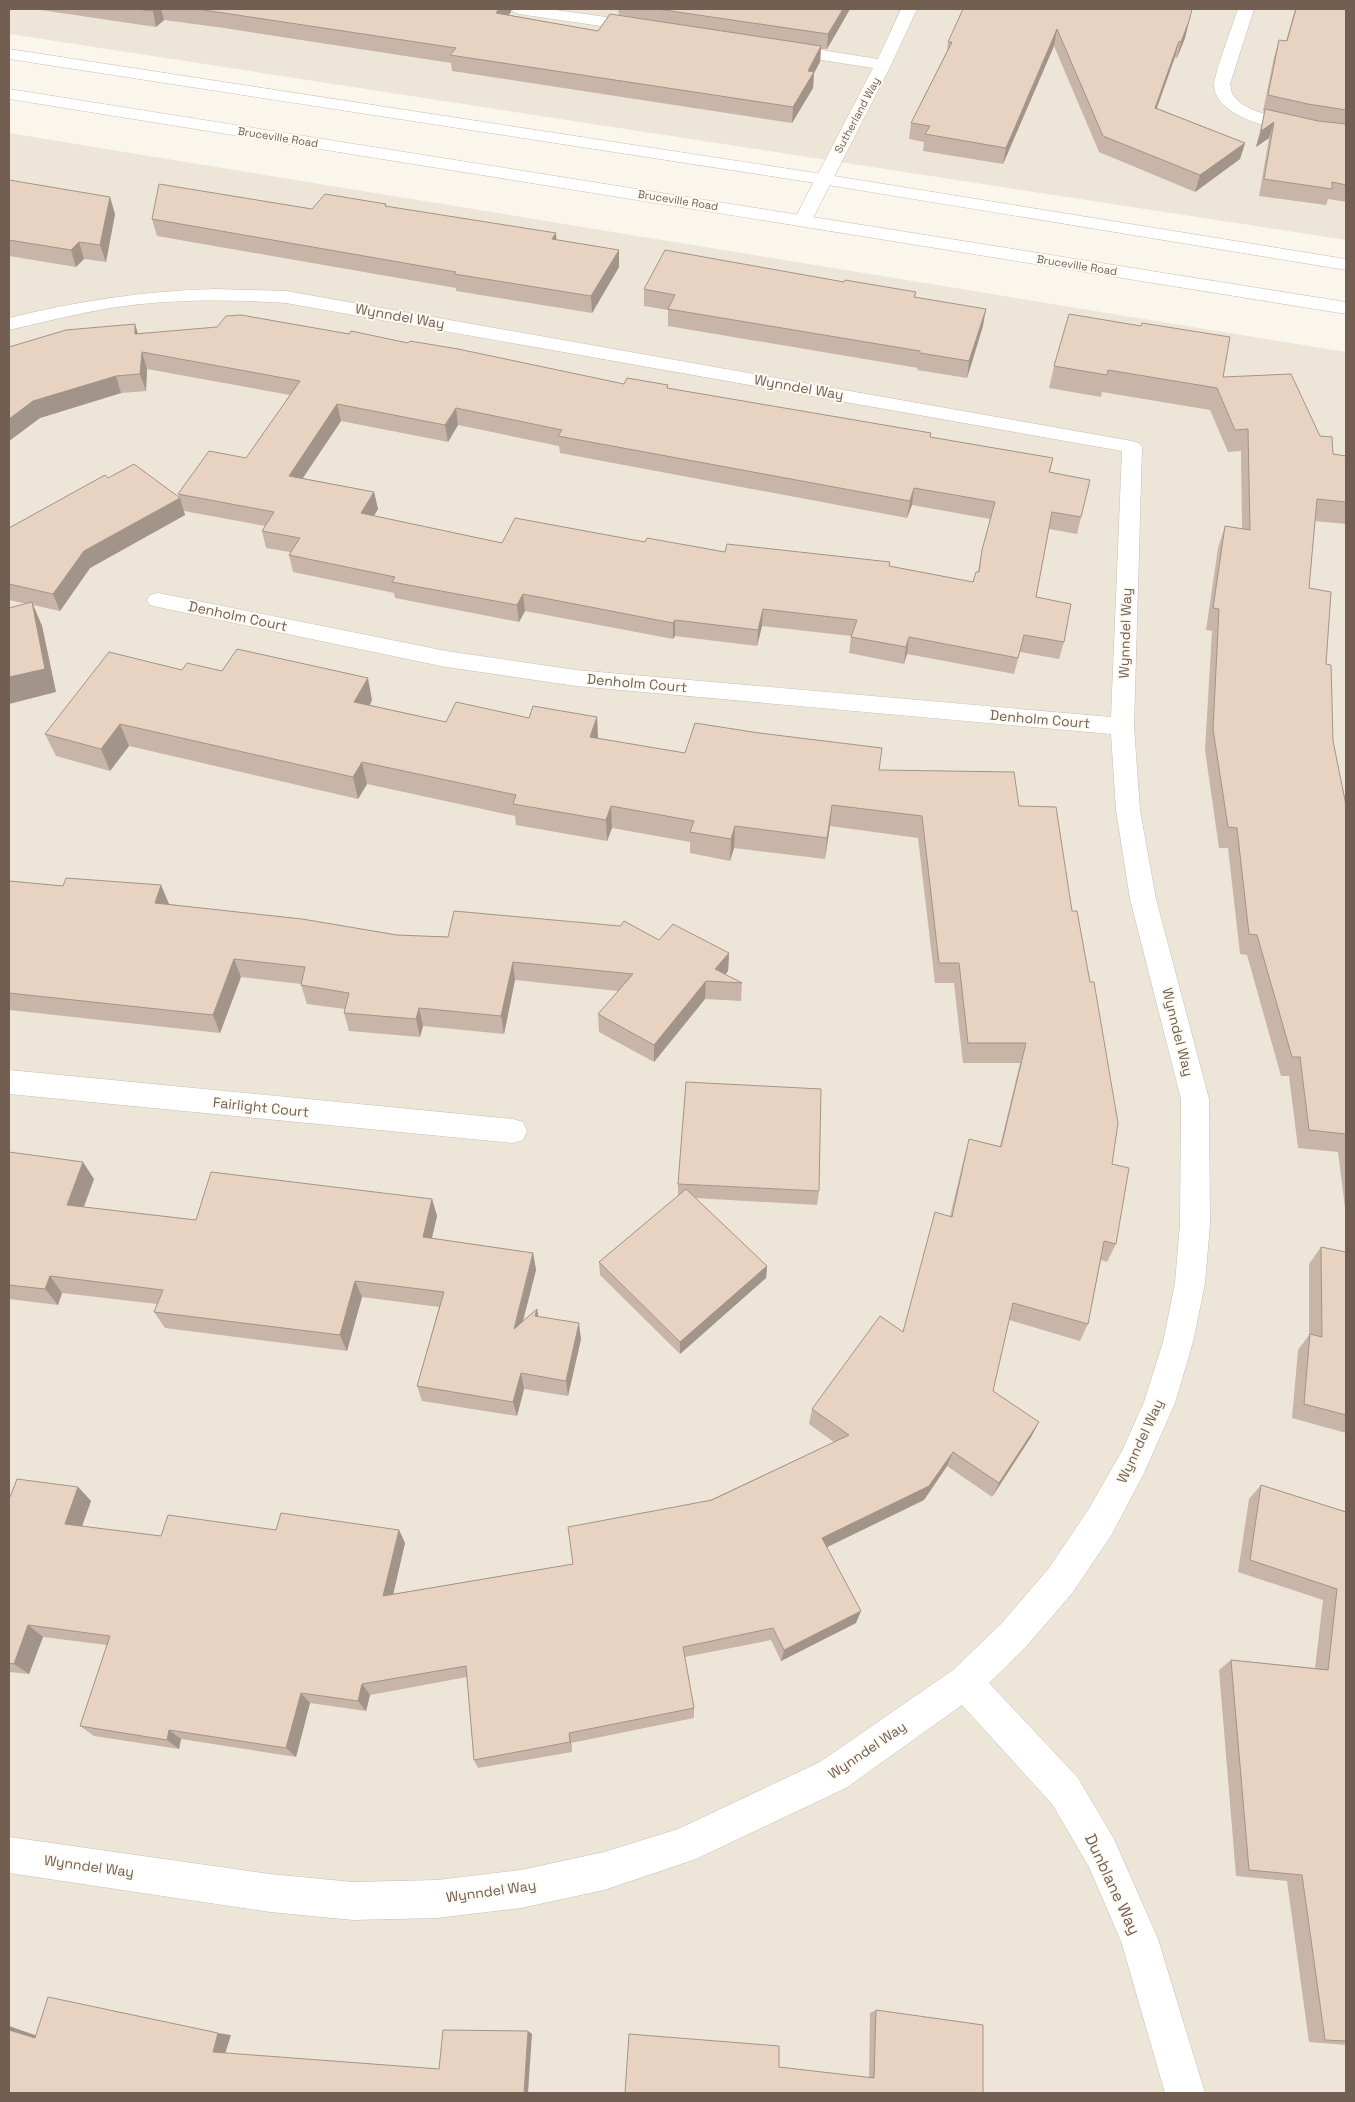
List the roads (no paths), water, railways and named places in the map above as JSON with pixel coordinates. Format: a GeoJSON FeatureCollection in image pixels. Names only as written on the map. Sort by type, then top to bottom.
{"type":"FeatureCollection","features":[{"type":"Feature","properties":{"kind":"street"},"geometry":{"type":"LineString","coordinates":[[519,9],[571,12],[657,30]]}},
{"type":"Feature","properties":{"kind":"street","name":"Sutherland Way"},"geometry":{"type":"LineString","coordinates":[[803,220],[883,65],[909,9]]}},
{"type":"Feature","properties":{"kind":"street"},"geometry":{"type":"LineString","coordinates":[[1246,9],[1222,84],[1224,95],[1237,108],[1260,118],[1294,127],[1346,134]]}},
{"type":"Feature","properties":{"kind":"street"},"geometry":{"type":"LineString","coordinates":[[765,46],[883,65]]}},
{"type":"Feature","properties":{"kind":"street"},"geometry":{"type":"LineString","coordinates":[[9,54],[822,180],[1346,265]]}},
{"type":"Feature","properties":{"kind":"street","name":"Bruceville Road"},"geometry":{"type":"LineString","coordinates":[[9,94],[1346,308]]}},
{"type":"Feature","properties":{"kind":"street","name":"Wynndel Way"},"geometry":{"type":"LineString","coordinates":[[9,324],[85,306],[167,295],[246,294],[286,297],[1132,447],[1122,727],[1128,810],[1142,898],[1183,1047],[1195,1099],[1195,1224],[1190,1283],[1178,1342],[1159,1402],[1133,1462],[1100,1522],[1061,1580],[1013,1636],[965,1682],[832,1775],[683,1846],[604,1871],[521,1889],[437,1899],[352,1901],[270,1893],[9,1855]]}},
{"type":"Feature","properties":{"kind":"street","name":"Denholm Court"},"geometry":{"type":"LineString","coordinates":[[158,600],[446,659],[576,678],[1122,727]]}},
{"type":"Feature","properties":{"kind":"street","name":"Fairlight Court"},"geometry":{"type":"LineString","coordinates":[[9,1082],[513,1131]]}},
{"type":"Feature","properties":{"kind":"street","name":"Dunblane Way"},"geometry":{"type":"LineString","coordinates":[[965,1682],[1065,1792],[1101,1852],[1139,1938],[1185,2093]]}}]}
